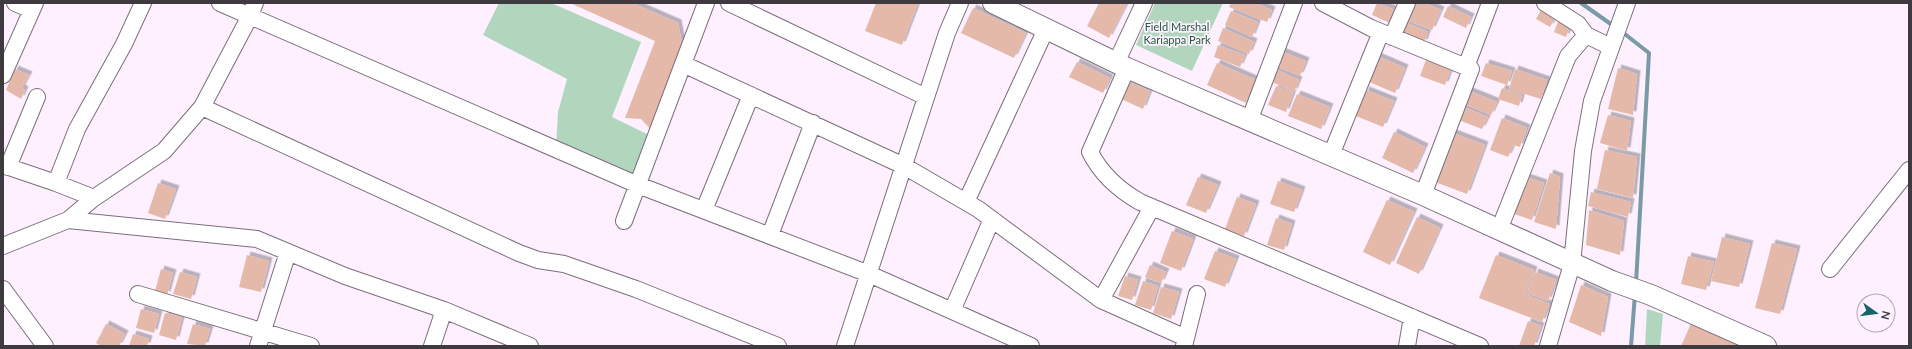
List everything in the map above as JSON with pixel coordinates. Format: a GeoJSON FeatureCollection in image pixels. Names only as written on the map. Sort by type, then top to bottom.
{"type":"FeatureCollection","features":[{"type":"Feature","properties":{"kind":"street"},"geometry":{"type":"LineString","coordinates":[[3,75],[34,6],[15,3]]}},
{"type":"Feature","properties":{"kind":"street"},"geometry":{"type":"LineString","coordinates":[[56,183],[77,129],[115,61],[143,3]]}},
{"type":"Feature","properties":{"kind":"street"},"geometry":{"type":"LineString","coordinates":[[220,3],[253,10],[638,185],[869,274],[1031,346]]}},
{"type":"Feature","properties":{"kind":"street"},"geometry":{"type":"LineString","coordinates":[[624,221],[706,3]]}},
{"type":"Feature","properties":{"kind":"street"},"geometry":{"type":"LineString","coordinates":[[728,3],[926,97]]}},
{"type":"Feature","properties":{"kind":"street"},"geometry":{"type":"LineString","coordinates":[[845,346],[947,33],[960,3]]}},
{"type":"Feature","properties":{"kind":"street"},"geometry":{"type":"LineString","coordinates":[[993,3],[1122,66],[1423,195],[1572,264],[1612,281],[1651,295],[1766,346]]}},
{"type":"Feature","properties":{"kind":"street"},"geometry":{"type":"LineString","coordinates":[[1144,3],[1090,152],[1096,164],[1125,194],[1152,207],[1480,346]]}},
{"type":"Feature","properties":{"kind":"street"},"geometry":{"type":"LineString","coordinates":[[1249,121],[1294,3]]}},
{"type":"Feature","properties":{"kind":"street"},"geometry":{"type":"LineString","coordinates":[[1331,155],[1387,34],[1407,3]]}},
{"type":"Feature","properties":{"kind":"street"},"geometry":{"type":"LineString","coordinates":[[1466,67],[1490,3]]}},
{"type":"Feature","properties":{"kind":"street"},"geometry":{"type":"LineString","coordinates":[[1545,3],[1578,24],[1586,35],[1612,44]]}},
{"type":"Feature","properties":{"kind":"street"},"geometry":{"type":"LineString","coordinates":[[1327,4],[1387,34],[1471,69],[1423,195]]}},
{"type":"Feature","properties":{"kind":"street"},"geometry":{"type":"LineString","coordinates":[[1548,346],[1572,264],[1583,151],[1592,101],[1627,5]]}},
{"type":"Feature","properties":{"kind":"street"},"geometry":{"type":"LineString","coordinates":[[3,246],[68,220],[94,198],[164,151],[202,107],[253,10]]}},
{"type":"Feature","properties":{"kind":"street"},"geometry":{"type":"LineString","coordinates":[[966,202],[1046,29]]}},
{"type":"Feature","properties":{"kind":"street"},"geometry":{"type":"LineString","coordinates":[[1499,230],[1568,56],[1586,35]]}},
{"type":"Feature","properties":{"kind":"street"},"geometry":{"type":"LineString","coordinates":[[683,64],[904,166],[992,219],[1101,300],[1185,342],[1197,294]]}},
{"type":"Feature","properties":{"kind":"street"},"geometry":{"type":"LineString","coordinates":[[704,210],[751,95]]}},
{"type":"Feature","properties":{"kind":"street"},"geometry":{"type":"LineString","coordinates":[[37,97],[6,166],[94,198]]}},
{"type":"Feature","properties":{"kind":"street"},"geometry":{"type":"LineString","coordinates":[[202,107],[519,253],[538,260],[564,264],[636,289],[778,346]]}},
{"type":"Feature","properties":{"kind":"street"},"geometry":{"type":"LineString","coordinates":[[770,235],[813,124]]}},
{"type":"Feature","properties":{"kind":"street"},"geometry":{"type":"LineString","coordinates":[[1830,269],[1909,170]]}},
{"type":"Feature","properties":{"kind":"street"},"geometry":{"type":"LineString","coordinates":[[1101,300],[1152,207]]}},
{"type":"Feature","properties":{"kind":"street"},"geometry":{"type":"LineString","coordinates":[[952,311],[992,219]]}},
{"type":"Feature","properties":{"kind":"street"},"geometry":{"type":"LineString","coordinates":[[68,220],[257,239],[345,276],[444,310],[530,346]]}},
{"type":"Feature","properties":{"kind":"street"},"geometry":{"type":"LineString","coordinates":[[258,346],[288,252]]}},
{"type":"Feature","properties":{"kind":"street"},"geometry":{"type":"LineString","coordinates":[[3,289],[45,346]]}},
{"type":"Feature","properties":{"kind":"street"},"geometry":{"type":"LineString","coordinates":[[138,294],[311,346]]}},
{"type":"Feature","properties":{"kind":"street"},"geometry":{"type":"LineString","coordinates":[[432,346],[444,310]]}},
{"type":"Feature","properties":{"kind":"street"},"geometry":{"type":"LineString","coordinates":[[1407,346],[1412,317]]}},
{"type":"Feature","properties":{"kind":"green space"},"geometry":{"type":"Polygon","coordinates":[[[499,3],[551,3],[641,42],[612,117],[651,136],[635,178],[556,147],[558,112],[567,79],[483,35],[499,3]]]}},
{"type":"Feature","properties":{"kind":"green space","name":"Field Marshal Kariappa Park"},"geometry":{"type":"Polygon","coordinates":[[[1155,3],[1223,3],[1192,71],[1136,45],[1155,3]]]}},
{"type":"Feature","properties":{"kind":"green space"},"geometry":{"type":"Polygon","coordinates":[[[1647,309],[1663,314],[1660,346],[1645,346],[1647,309]]]}},
{"type":"Feature","properties":{"kind":"building"},"geometry":{"type":"Polygon","coordinates":[[[570,3],[632,3],[678,23],[684,54],[654,133],[641,119],[625,118],[655,41],[570,3]]]}},
{"type":"Feature","properties":{"kind":"building"},"geometry":{"type":"Polygon","coordinates":[[[876,3],[918,3],[902,45],[865,31],[876,3]]]}},
{"type":"Feature","properties":{"kind":"building"},"geometry":{"type":"Polygon","coordinates":[[[1099,3],[1127,3],[1109,38],[1087,26],[1099,3]]]}},
{"type":"Feature","properties":{"kind":"building"},"geometry":{"type":"Polygon","coordinates":[[[1231,3],[1255,3],[1272,10],[1267,22],[1229,7],[1231,3]]]}},
{"type":"Feature","properties":{"kind":"building"},"geometry":{"type":"Polygon","coordinates":[[[1377,3],[1395,10],[1390,23],[1372,15],[1377,3]]]}},
{"type":"Feature","properties":{"kind":"building"},"geometry":{"type":"Polygon","coordinates":[[[1412,3],[1424,3],[1441,10],[1432,30],[1406,20],[1412,3]]]}},
{"type":"Feature","properties":{"kind":"building"},"geometry":{"type":"Polygon","coordinates":[[[1448,6],[1471,17],[1466,28],[1443,17],[1448,6]]]}},
{"type":"Feature","properties":{"kind":"building"},"geometry":{"type":"Polygon","coordinates":[[[973,8],[1026,33],[1014,58],[961,33],[973,8]]]}},
{"type":"Feature","properties":{"kind":"building"},"geometry":{"type":"Polygon","coordinates":[[[1542,8],[1556,16],[1550,27],[1536,19],[1542,8]]]}},
{"type":"Feature","properties":{"kind":"building"},"geometry":{"type":"Polygon","coordinates":[[[1231,11],[1258,22],[1252,37],[1225,25],[1231,11]]]}},
{"type":"Feature","properties":{"kind":"building"},"geometry":{"type":"Polygon","coordinates":[[[1559,19],[1571,24],[1566,37],[1554,32],[1559,19]]]}},
{"type":"Feature","properties":{"kind":"building"},"geometry":{"type":"Polygon","coordinates":[[[1403,21],[1428,32],[1424,43],[1398,32],[1403,21]]]}},
{"type":"Feature","properties":{"kind":"building"},"geometry":{"type":"Polygon","coordinates":[[[1223,28],[1254,42],[1249,54],[1218,41],[1223,28]]]}},
{"type":"Feature","properties":{"kind":"building"},"geometry":{"type":"Polygon","coordinates":[[[1218,45],[1245,55],[1240,67],[1214,57],[1218,45]]]}},
{"type":"Feature","properties":{"kind":"building"},"geometry":{"type":"Polygon","coordinates":[[[1281,51],[1306,61],[1300,76],[1275,66],[1281,51]]]}},
{"type":"Feature","properties":{"kind":"building"},"geometry":{"type":"Polygon","coordinates":[[[1377,56],[1405,68],[1395,93],[1367,81],[1377,56]]]}},
{"type":"Feature","properties":{"kind":"building"},"geometry":{"type":"Polygon","coordinates":[[[1426,60],[1451,69],[1445,85],[1420,76],[1426,60]]]}},
{"type":"Feature","properties":{"kind":"building"},"geometry":{"type":"Polygon","coordinates":[[[1077,62],[1110,78],[1103,93],[1069,77],[1077,62]]]}},
{"type":"Feature","properties":{"kind":"building"},"geometry":{"type":"Polygon","coordinates":[[[1217,63],[1256,80],[1246,103],[1207,85],[1217,63]]]}},
{"type":"Feature","properties":{"kind":"building"},"geometry":{"type":"Polygon","coordinates":[[[1486,63],[1512,71],[1507,85],[1481,76],[1486,63]]]}},
{"type":"Feature","properties":{"kind":"building"},"geometry":{"type":"Polygon","coordinates":[[[1618,68],[1637,74],[1633,115],[1608,109],[1618,68]]]}},
{"type":"Feature","properties":{"kind":"building"},"geometry":{"type":"Polygon","coordinates":[[[15,69],[29,75],[22,88],[25,90],[21,99],[6,90],[15,69]]]}},
{"type":"Feature","properties":{"kind":"building"},"geometry":{"type":"Polygon","coordinates":[[[1275,69],[1299,80],[1294,92],[1270,81],[1275,69]]]}},
{"type":"Feature","properties":{"kind":"building"},"geometry":{"type":"Polygon","coordinates":[[[1515,69],[1547,80],[1541,99],[1509,89],[1515,69]]]}},
{"type":"Feature","properties":{"kind":"building"},"geometry":{"type":"Polygon","coordinates":[[[1127,81],[1150,91],[1143,109],[1119,98],[1127,81]]]}},
{"type":"Feature","properties":{"kind":"building"},"geometry":{"type":"Polygon","coordinates":[[[1276,86],[1293,93],[1286,112],[1268,105],[1276,86]]]}},
{"type":"Feature","properties":{"kind":"building"},"geometry":{"type":"Polygon","coordinates":[[[1502,88],[1522,95],[1519,106],[1498,99],[1502,88]]]}},
{"type":"Feature","properties":{"kind":"building"},"geometry":{"type":"Polygon","coordinates":[[[1366,90],[1394,101],[1383,127],[1356,116],[1366,90]]]}},
{"type":"Feature","properties":{"kind":"building"},"geometry":{"type":"Polygon","coordinates":[[[1467,90],[1497,102],[1491,115],[1462,103],[1467,90]]]}},
{"type":"Feature","properties":{"kind":"building"},"geometry":{"type":"Polygon","coordinates":[[[1297,94],[1330,107],[1321,129],[1288,116],[1297,94]]]}},
{"type":"Feature","properties":{"kind":"building"},"geometry":{"type":"Polygon","coordinates":[[[1461,106],[1488,117],[1482,129],[1456,119],[1461,106]]]}},
{"type":"Feature","properties":{"kind":"building"},"geometry":{"type":"Polygon","coordinates":[[[1608,115],[1631,121],[1627,151],[1600,143],[1608,115]]]}},
{"type":"Feature","properties":{"kind":"building"},"geometry":{"type":"Polygon","coordinates":[[[1502,118],[1527,128],[1520,147],[1513,145],[1508,157],[1490,150],[1502,118]]]}},
{"type":"Feature","properties":{"kind":"building"},"geometry":{"type":"Polygon","coordinates":[[[1394,132],[1425,147],[1413,173],[1382,158],[1394,132]]]}},
{"type":"Feature","properties":{"kind":"building"},"geometry":{"type":"Polygon","coordinates":[[[1453,133],[1485,145],[1467,194],[1435,182],[1453,133]]]}},
{"type":"Feature","properties":{"kind":"building"},"geometry":{"type":"Polygon","coordinates":[[[1605,150],[1637,157],[1633,198],[1597,189],[1605,150]]]}},
{"type":"Feature","properties":{"kind":"building"},"geometry":{"type":"Polygon","coordinates":[[[1550,173],[1560,177],[1556,229],[1534,222],[1550,173]]]}},
{"type":"Feature","properties":{"kind":"building"},"geometry":{"type":"Polygon","coordinates":[[[1198,177],[1218,185],[1206,213],[1186,205],[1198,177]]]}},
{"type":"Feature","properties":{"kind":"building"},"geometry":{"type":"Polygon","coordinates":[[[1526,177],[1544,183],[1532,220],[1514,214],[1526,177]]]}},
{"type":"Feature","properties":{"kind":"building"},"geometry":{"type":"Polygon","coordinates":[[[1278,181],[1302,190],[1294,212],[1270,204],[1278,181]]]}},
{"type":"Feature","properties":{"kind":"building"},"geometry":{"type":"Polygon","coordinates":[[[158,183],[176,189],[165,219],[148,213],[158,183]]]}},
{"type":"Feature","properties":{"kind":"building"},"geometry":{"type":"Polygon","coordinates":[[[1591,192],[1631,202],[1628,217],[1588,206],[1591,192]]]}},
{"type":"Feature","properties":{"kind":"building"},"geometry":{"type":"Polygon","coordinates":[[[1237,197],[1256,204],[1244,236],[1225,229],[1237,197]]]}},
{"type":"Feature","properties":{"kind":"building"},"geometry":{"type":"Polygon","coordinates":[[[1387,200],[1414,212],[1390,265],[1363,252],[1387,200]]]}},
{"type":"Feature","properties":{"kind":"building"},"geometry":{"type":"Polygon","coordinates":[[[1589,210],[1624,221],[1620,255],[1586,245],[1589,210]]]}},
{"type":"Feature","properties":{"kind":"building"},"geometry":{"type":"Polygon","coordinates":[[[1417,217],[1440,228],[1419,274],[1396,263],[1417,217]]]}},
{"type":"Feature","properties":{"kind":"building"},"geometry":{"type":"Polygon","coordinates":[[[1276,218],[1292,224],[1284,250],[1267,245],[1276,218]]]}},
{"type":"Feature","properties":{"kind":"building"},"geometry":{"type":"Polygon","coordinates":[[[1172,231],[1193,239],[1181,271],[1160,263],[1172,231]]]}},
{"type":"Feature","properties":{"kind":"building"},"geometry":{"type":"Polygon","coordinates":[[[1722,237],[1750,244],[1739,287],[1711,281],[1722,237]]]}},
{"type":"Feature","properties":{"kind":"building"},"geometry":{"type":"Polygon","coordinates":[[[1772,243],[1797,249],[1780,314],[1755,308],[1772,243]]]}},
{"type":"Feature","properties":{"kind":"building"},"geometry":{"type":"Polygon","coordinates":[[[1215,251],[1236,259],[1225,287],[1204,279],[1215,251]]]}},
{"type":"Feature","properties":{"kind":"building"},"geometry":{"type":"Polygon","coordinates":[[[247,255],[269,261],[261,292],[239,287],[247,255]]]}},
{"type":"Feature","properties":{"kind":"building"},"geometry":{"type":"Polygon","coordinates":[[[1496,255],[1534,270],[1525,294],[1549,304],[1542,322],[1479,298],[1496,255]]]}},
{"type":"Feature","properties":{"kind":"building"},"geometry":{"type":"Polygon","coordinates":[[[1688,256],[1714,262],[1706,290],[1681,284],[1688,256]]]}},
{"type":"Feature","properties":{"kind":"building"},"geometry":{"type":"Polygon","coordinates":[[[1150,265],[1166,272],[1161,283],[1145,277],[1150,265]]]}},
{"type":"Feature","properties":{"kind":"building"},"geometry":{"type":"Polygon","coordinates":[[[161,269],[173,273],[167,295],[155,291],[161,269]]]}},
{"type":"Feature","properties":{"kind":"building"},"geometry":{"type":"Polygon","coordinates":[[[180,272],[197,277],[191,299],[173,294],[180,272]]]}},
{"type":"Feature","properties":{"kind":"building"},"geometry":{"type":"Polygon","coordinates":[[[1535,272],[1556,280],[1548,301],[1527,293],[1535,272]]]}},
{"type":"Feature","properties":{"kind":"building"},"geometry":{"type":"Polygon","coordinates":[[[1125,276],[1138,280],[1132,300],[1118,296],[1125,276]]]}},
{"type":"Feature","properties":{"kind":"building"},"geometry":{"type":"Polygon","coordinates":[[[1143,281],[1158,286],[1151,310],[1135,305],[1143,281]]]}},
{"type":"Feature","properties":{"kind":"building"},"geometry":{"type":"Polygon","coordinates":[[[1581,285],[1608,297],[1601,336],[1569,322],[1581,285]]]}},
{"type":"Feature","properties":{"kind":"building"},"geometry":{"type":"Polygon","coordinates":[[[1161,287],[1179,292],[1171,319],[1153,313],[1161,287]]]}},
{"type":"Feature","properties":{"kind":"building"},"geometry":{"type":"Polygon","coordinates":[[[141,309],[159,314],[154,333],[136,328],[141,309]]]}},
{"type":"Feature","properties":{"kind":"building"},"geometry":{"type":"Polygon","coordinates":[[[165,313],[182,317],[176,340],[159,335],[165,313]]]}},
{"type":"Feature","properties":{"kind":"building"},"geometry":{"type":"Polygon","coordinates":[[[1693,319],[1757,346],[1681,346],[1693,319]]]}},
{"type":"Feature","properties":{"kind":"building"},"geometry":{"type":"Polygon","coordinates":[[[1528,321],[1541,326],[1534,346],[1519,346],[1528,321]]]}},
{"type":"Feature","properties":{"kind":"building"},"geometry":{"type":"Polygon","coordinates":[[[106,324],[125,334],[119,346],[101,346],[96,343],[106,324]]]}},
{"type":"Feature","properties":{"kind":"building"},"geometry":{"type":"Polygon","coordinates":[[[193,324],[210,329],[205,346],[187,344],[193,324]]]}},
{"type":"Feature","properties":{"kind":"building"},"geometry":{"type":"Polygon","coordinates":[[[133,334],[149,339],[147,346],[129,346],[133,334]]]}},
{"type":"Feature","properties":{"kind":"waterway"},"geometry":{"type":"LineString","coordinates":[[1581,3],[1615,27]]}},
{"type":"Feature","properties":{"kind":"waterway"},"geometry":{"type":"LineString","coordinates":[[1621,31],[1649,53],[1636,283]]}},
{"type":"Feature","properties":{"kind":"waterway"},"geometry":{"type":"LineString","coordinates":[[1631,346],[1635,294]]}}]}
